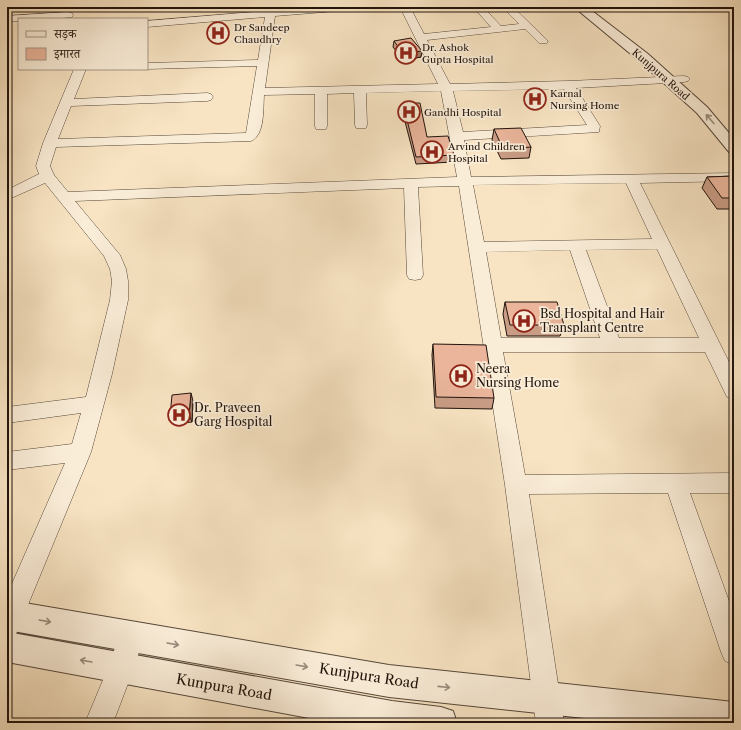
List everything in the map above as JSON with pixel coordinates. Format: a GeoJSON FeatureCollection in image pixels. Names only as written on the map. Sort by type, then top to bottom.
{"type":"FeatureCollection","features":[{"type":"Feature","properties":{"kind":"street"},"geometry":{"type":"LineString","coordinates":[[148,24],[270,14],[293,10],[349,7]]}},
{"type":"Feature","properties":{"kind":"street"},"geometry":{"type":"LineString","coordinates":[[405,7],[446,88],[457,136],[477,247],[516,485],[548,710]]}},
{"type":"Feature","properties":{"kind":"street"},"geometry":{"type":"LineString","coordinates":[[478,7],[498,29]]}},
{"type":"Feature","properties":{"kind":"street"},"geometry":{"type":"LineString","coordinates":[[507,7],[543,41]]}},
{"type":"Feature","properties":{"kind":"street","name":"Kunjpura Road"},"geometry":{"type":"LineString","coordinates":[[580,7],[670,81],[702,110],[734,149]]}},
{"type":"Feature","properties":{"kind":"street","name":"Kunjpura Road"},"geometry":{"type":"LineString","coordinates":[[593,7],[684,79],[721,113]]}},
{"type":"Feature","properties":{"kind":"street"},"geometry":{"type":"LineString","coordinates":[[19,18],[69,14]]}},
{"type":"Feature","properties":{"kind":"street"},"geometry":{"type":"LineString","coordinates":[[50,143],[246,138],[251,136],[253,133],[270,14]]}},
{"type":"Feature","properties":{"kind":"street"},"geometry":{"type":"LineString","coordinates":[[7,19],[18,18]]}},
{"type":"Feature","properties":{"kind":"street"},"geometry":{"type":"LineString","coordinates":[[421,38],[527,26]]}},
{"type":"Feature","properties":{"kind":"street"},"geometry":{"type":"LineString","coordinates":[[148,66],[262,63]]}},
{"type":"Feature","properties":{"kind":"street"},"geometry":{"type":"LineString","coordinates":[[8,618],[56,514],[80,452],[119,300],[119,275],[112,255],[47,176],[43,166],[50,143],[80,70]]}},
{"type":"Feature","properties":{"kind":"street"},"geometry":{"type":"LineString","coordinates":[[258,92],[568,85],[670,81],[684,79]]}},
{"type":"Feature","properties":{"kind":"street"},"geometry":{"type":"LineString","coordinates":[[457,136],[594,129],[594,126],[568,85]]}},
{"type":"Feature","properties":{"kind":"street"},"geometry":{"type":"LineString","coordinates":[[360,90],[361,125]]}},
{"type":"Feature","properties":{"kind":"street"},"geometry":{"type":"LineString","coordinates":[[321,91],[321,126]]}},
{"type":"Feature","properties":{"kind":"street"},"geometry":{"type":"LineString","coordinates":[[67,103],[207,97]]}},
{"type":"Feature","properties":{"kind":"street"},"geometry":{"type":"LineString","coordinates":[[7,196],[47,176]]}},
{"type":"Feature","properties":{"kind":"street"},"geometry":{"type":"LineString","coordinates":[[64,197],[465,181],[734,177]]}},
{"type":"Feature","properties":{"kind":"street"},"geometry":{"type":"LineString","coordinates":[[631,179],[734,392]]}},
{"type":"Feature","properties":{"kind":"street"},"geometry":{"type":"LineString","coordinates":[[411,184],[415,275]]}},
{"type":"Feature","properties":{"kind":"street"},"geometry":{"type":"LineString","coordinates":[[477,247],[662,244]]}},
{"type":"Feature","properties":{"kind":"street"},"geometry":{"type":"LineString","coordinates":[[576,246],[612,345]]}},
{"type":"Feature","properties":{"kind":"street"},"geometry":{"type":"LineString","coordinates":[[492,345],[711,345]]}},
{"type":"Feature","properties":{"kind":"street"},"geometry":{"type":"LineString","coordinates":[[7,415],[93,404]]}},
{"type":"Feature","properties":{"kind":"street"},"geometry":{"type":"LineString","coordinates":[[7,461],[80,452]]}},
{"type":"Feature","properties":{"kind":"street"},"geometry":{"type":"LineString","coordinates":[[516,485],[676,485],[734,483]]}},
{"type":"Feature","properties":{"kind":"street"},"geometry":{"type":"LineString","coordinates":[[676,485],[734,652]]}},
{"type":"Feature","properties":{"kind":"street","name":"Kunjpura Road"},"geometry":{"type":"LineString","coordinates":[[8,618],[131,636],[548,710],[734,718]]}},
{"type":"Feature","properties":{"kind":"street"},"geometry":{"type":"LineString","coordinates":[[99,723],[121,668],[131,636]]}},
{"type":"Feature","properties":{"kind":"street","name":"Kunpura Road"},"geometry":{"type":"LineString","coordinates":[[7,647],[121,668],[341,716],[392,717],[441,723]]}},
{"type":"Feature","properties":{"kind":"building"},"geometry":{"type":"Polygon","coordinates":[[[411,38],[422,51],[403,53],[394,41],[411,38]]]}},
{"type":"Feature","properties":{"kind":"building"},"geometry":{"type":"Polygon","coordinates":[[[403,103],[420,103],[427,137],[448,136],[454,155],[416,157],[403,103]]]}},
{"type":"Feature","properties":{"kind":"building"},"geometry":{"type":"Polygon","coordinates":[[[521,128],[531,147],[503,149],[494,129],[521,128]]]}},
{"type":"Feature","properties":{"kind":"building"},"geometry":{"type":"Polygon","coordinates":[[[734,176],[734,198],[722,198],[707,177],[734,176]]]}},
{"type":"Feature","properties":{"kind":"building"},"geometry":{"type":"Polygon","coordinates":[[[505,302],[557,302],[564,325],[510,325],[505,302]]]}},
{"type":"Feature","properties":{"kind":"building"},"geometry":{"type":"Polygon","coordinates":[[[433,344],[486,345],[494,398],[436,397],[433,344]]]}},
{"type":"Feature","properties":{"kind":"building"},"geometry":{"type":"Polygon","coordinates":[[[191,393],[189,415],[170,417],[172,395],[191,393]]]}},
{"type":"Feature","properties":{"kind":"place","name":"Dr Sandeep Chaudhry"},"geometry":{"type":"Point","coordinates":[218,33]}},
{"type":"Feature","properties":{"kind":"place","name":"Dr. Ashok Gupta Hospital"},"geometry":{"type":"Point","coordinates":[406,53]}},
{"type":"Feature","properties":{"kind":"place","name":"Karnal Nursing Home"},"geometry":{"type":"Point","coordinates":[535,99]}},
{"type":"Feature","properties":{"kind":"place","name":"Gandhi Hospital"},"geometry":{"type":"Point","coordinates":[409,112]}},
{"type":"Feature","properties":{"kind":"place","name":"Arvind Children Hospital"},"geometry":{"type":"Point","coordinates":[432,152]}},
{"type":"Feature","properties":{"kind":"place","name":"Bsd Hospital and Hair Transplant Centre"},"geometry":{"type":"Point","coordinates":[524,321]}},
{"type":"Feature","properties":{"kind":"place","name":"Neera Nursing Home"},"geometry":{"type":"Point","coordinates":[461,376]}},
{"type":"Feature","properties":{"kind":"place","name":"Dr. Praveen Garg Hospital"},"geometry":{"type":"Point","coordinates":[179,415]}}]}
